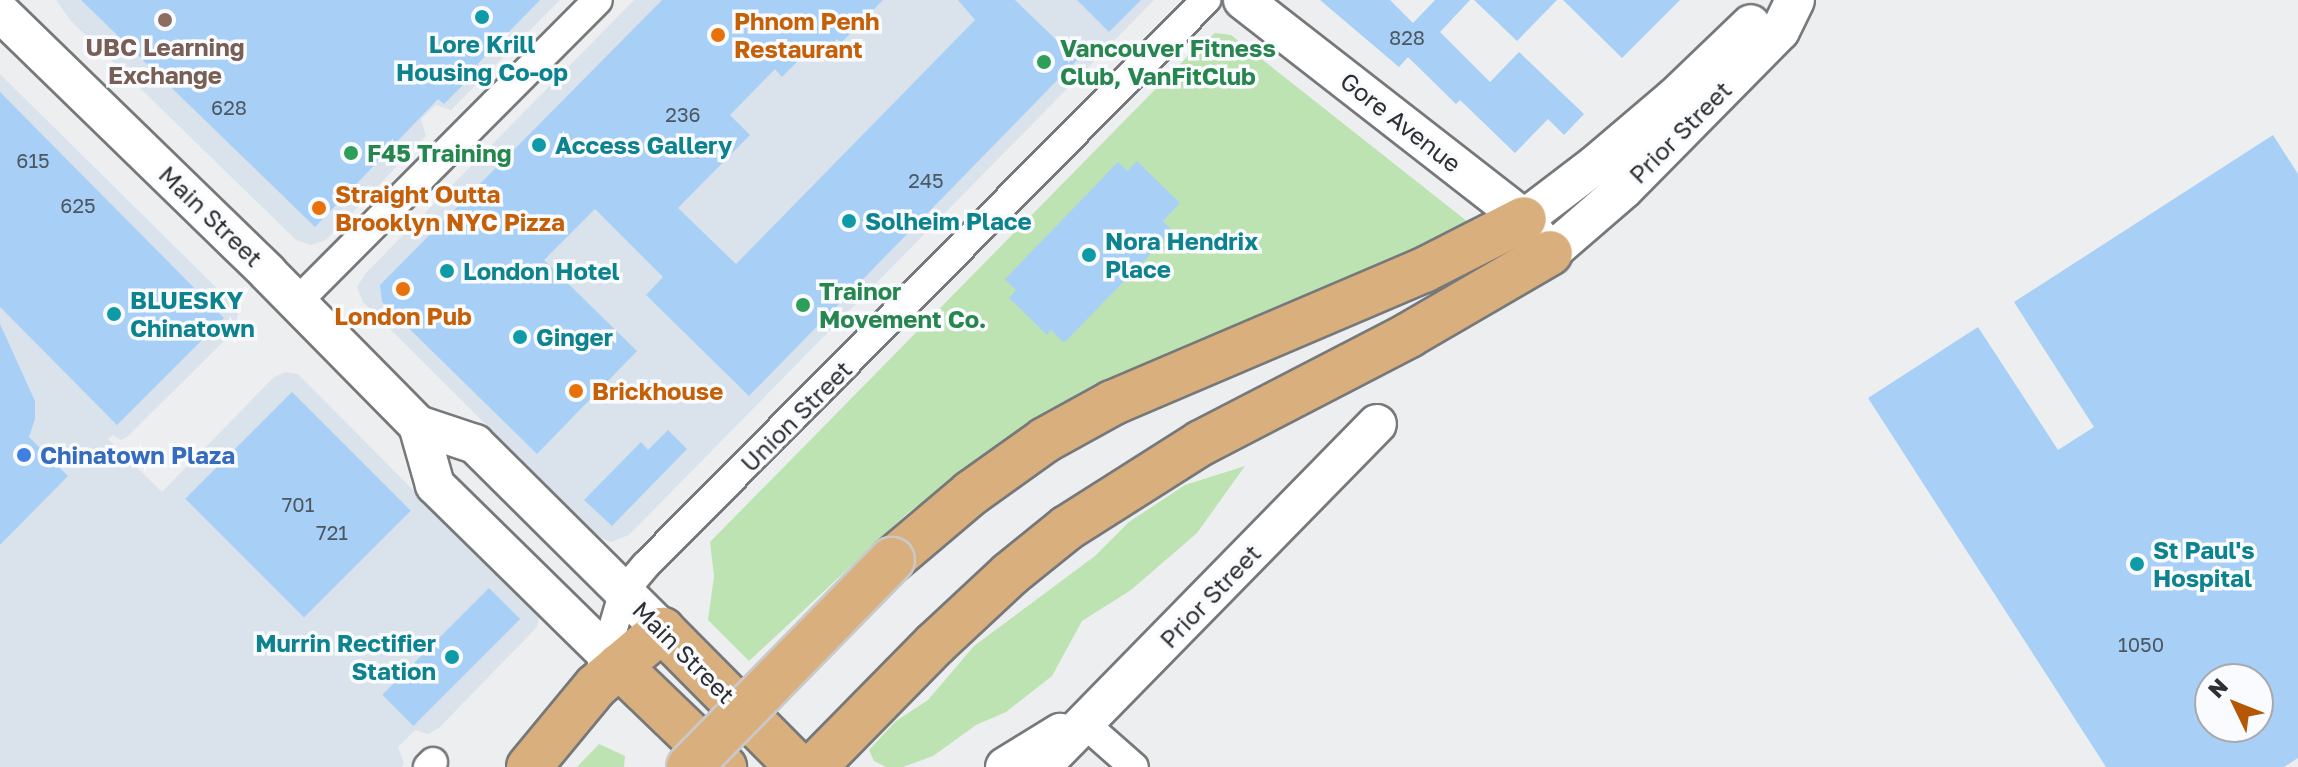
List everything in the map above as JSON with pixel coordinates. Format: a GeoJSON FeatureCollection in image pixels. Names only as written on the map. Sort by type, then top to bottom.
{"type":"FeatureCollection","features":[{"type":"Feature","properties":{"kind":"main road","name":"Gore Avenue"},"geometry":{"type":"LineString","coordinates":[[1243,0],[1524,219],[1550,253]]}},
{"type":"Feature","properties":{"kind":"main road","name":"Prior Street"},"geometry":{"type":"LineString","coordinates":[[1524,219],[1595,165],[1675,97],[1759,16],[1786,0]]}},
{"type":"Feature","properties":{"kind":"main road","name":"Prior Street"},"geometry":{"type":"LineString","coordinates":[[1550,253],[1624,189],[1780,31],[1795,0]]}},
{"type":"Feature","properties":{"kind":"main road","name":"Main Street"},"geometry":{"type":"LineString","coordinates":[[0,12],[297,302],[418,425],[475,444],[798,767]]}},
{"type":"Feature","properties":{"kind":"main road"},"geometry":{"type":"LineString","coordinates":[[689,767],[892,560],[971,493],[1045,440],[1112,403],[1399,281],[1524,219]]}},
{"type":"Feature","properties":{"kind":"main road"},"geometry":{"type":"LineString","coordinates":[[814,767],[935,644],[1010,574],[1067,528],[1129,485],[1201,443],[1409,335],[1550,253]]}},
{"type":"Feature","properties":{"kind":"main road","name":"Prior Street"},"geometry":{"type":"LineString","coordinates":[[1041,767],[1377,424]]}},
{"type":"Feature","properties":{"kind":"main road","name":"Main Street"},"geometry":{"type":"LineString","coordinates":[[418,425],[435,485],[603,674],[724,767]]}},
{"type":"Feature","properties":{"kind":"main road"},"geometry":{"type":"LineString","coordinates":[[529,767],[603,674],[662,630]]}},
{"type":"Feature","properties":{"kind":"main road"},"geometry":{"type":"LineString","coordinates":[[1005,767],[1065,730],[1085,724]]}},
{"type":"Feature","properties":{"kind":"street"},"geometry":{"type":"LineString","coordinates":[[297,302],[598,0]]}},
{"type":"Feature","properties":{"kind":"street","name":"Union Street"},"geometry":{"type":"LineString","coordinates":[[603,674],[624,591],[646,565],[1206,0]]}},
{"type":"Feature","properties":{"kind":"street"},"geometry":{"type":"LineString","coordinates":[[1085,724],[1134,767]]}},
{"type":"Feature","properties":{"kind":"shaded area"},"geometry":{"type":"Polygon","coordinates":[[[56,0],[560,0],[451,110],[436,105],[421,119],[426,136],[326,240],[311,245],[296,240],[70,20],[56,0]]]}},
{"type":"Feature","properties":{"kind":"shaded area"},"geometry":{"type":"Polygon","coordinates":[[[634,0],[1154,0],[629,535],[611,542],[599,537],[363,302],[357,287],[365,274],[634,0]]]}},
{"type":"Feature","properties":{"kind":"shaded area"},"geometry":{"type":"Polygon","coordinates":[[[0,74],[235,306],[238,315],[233,332],[127,437],[121,440],[113,435],[108,439],[162,492],[274,377],[285,372],[298,374],[539,617],[537,627],[439,728],[428,734],[415,730],[398,747],[404,763],[402,767],[0,767],[0,74]]]}},
{"type":"Feature","properties":{"kind":"green space"},"geometry":{"type":"Polygon","coordinates":[[[1215,33],[1231,35],[1473,226],[1131,371],[1013,439],[909,512],[749,661],[708,620],[714,576],[710,542],[1189,55],[1215,33]]]}},
{"type":"Feature","properties":{"kind":"green space"},"geometry":{"type":"Polygon","coordinates":[[[1245,466],[1197,533],[1131,590],[1082,621],[1052,676],[1006,712],[976,725],[933,756],[903,767],[886,767],[874,761],[869,750],[896,721],[928,700],[974,646],[1095,556],[1129,522],[1185,485],[1245,466]]]}},
{"type":"Feature","properties":{"kind":"green space"},"geometry":{"type":"Polygon","coordinates":[[[599,744],[625,756],[624,767],[577,767],[599,744]]]}},
{"type":"Feature","properties":{"kind":"building"},"geometry":{"type":"Polygon","coordinates":[[[81,0],[540,0],[464,78],[467,81],[444,104],[438,99],[315,227],[81,0]]]}},
{"type":"Feature","properties":{"kind":"building"},"geometry":{"type":"Polygon","coordinates":[[[662,0],[883,0],[841,43],[837,39],[815,62],[806,53],[782,77],[775,69],[730,115],[750,135],[678,208],[736,264],[975,20],[958,0],[1015,0],[1077,60],[749,396],[646,295],[663,277],[595,209],[544,260],[637,351],[537,454],[382,302],[380,285],[662,0]]]}},
{"type":"Feature","properties":{"kind":"building"},"geometry":{"type":"Polygon","coordinates":[[[1077,0],[1141,0],[1109,32],[1077,0]]]}},
{"type":"Feature","properties":{"kind":"building"},"geometry":{"type":"Polygon","coordinates":[[[1320,0],[1390,0],[1413,23],[1435,0],[1470,0],[1440,32],[1490,82],[1519,52],[1584,114],[1564,135],[1548,119],[1515,153],[1460,100],[1456,104],[1408,57],[1399,67],[1320,0]]]}},
{"type":"Feature","properties":{"kind":"building"},"geometry":{"type":"Polygon","coordinates":[[[1474,0],[1557,0],[1517,41],[1474,0]]]}},
{"type":"Feature","properties":{"kind":"building"},"geometry":{"type":"Polygon","coordinates":[[[1563,0],[1680,0],[1622,58],[1563,0]]]}},
{"type":"Feature","properties":{"kind":"building","name":"BLUESKY Chinatown"},"geometry":{"type":"Polygon","coordinates":[[[0,92],[224,318],[117,425],[0,307],[0,92]]]}},
{"type":"Feature","properties":{"kind":"building","name":"St Paul's Hospital"},"geometry":{"type":"Polygon","coordinates":[[[2273,135],[2298,174],[2298,758],[2284,767],[2106,767],[1868,398],[1978,327],[2058,450],[2094,427],[2014,302],[2273,135]]]}},
{"type":"Feature","properties":{"kind":"building","name":"Nora Hendrix Place"},"geometry":{"type":"Polygon","coordinates":[[[1137,161],[1180,203],[1163,221],[1173,231],[1064,343],[1051,330],[1047,335],[1009,298],[1016,290],[1005,279],[1118,162],[1127,171],[1137,161]]]}},
{"type":"Feature","properties":{"kind":"building","name":"Chinatown Plaza"},"geometry":{"type":"Polygon","coordinates":[[[0,324],[35,401],[35,419],[29,437],[68,476],[0,545],[0,324]]]}},
{"type":"Feature","properties":{"kind":"building"},"geometry":{"type":"Polygon","coordinates":[[[292,392],[411,511],[304,618],[185,499],[292,392]]]}},
{"type":"Feature","properties":{"kind":"building"},"geometry":{"type":"Polygon","coordinates":[[[668,430],[687,449],[612,526],[584,500],[641,442],[648,450],[668,430]]]}},
{"type":"Feature","properties":{"kind":"building","name":"Murrin Rectifier Station"},"geometry":{"type":"Polygon","coordinates":[[[489,588],[520,619],[413,726],[382,695],[489,588]]]}},
{"type":"Feature","properties":{"kind":"place","name":"Lore Krill Housing Co-op"},"geometry":{"type":"Point","coordinates":[482,17]}},
{"type":"Feature","properties":{"kind":"place","name":"UBC Learning Exchange"},"geometry":{"type":"Point","coordinates":[165,20]}},
{"type":"Feature","properties":{"kind":"place","name":"Phnom Penh Restaurant"},"geometry":{"type":"Point","coordinates":[718,35]}},
{"type":"Feature","properties":{"kind":"place","name":"Vancouver Fitness Club, VanFitClub"},"geometry":{"type":"Point","coordinates":[1044,62]}},
{"type":"Feature","properties":{"kind":"place","name":"Access Gallery"},"geometry":{"type":"Point","coordinates":[539,145]}},
{"type":"Feature","properties":{"kind":"place","name":"F45 Training"},"geometry":{"type":"Point","coordinates":[351,153]}},
{"type":"Feature","properties":{"kind":"place","name":"Straight Outta Brooklyn NYC Pizza"},"geometry":{"type":"Point","coordinates":[319,208]}},
{"type":"Feature","properties":{"kind":"place","name":"Solheim Place"},"geometry":{"type":"Point","coordinates":[849,221]}},
{"type":"Feature","properties":{"kind":"place","name":"Nora Hendrix Place"},"geometry":{"type":"Point","coordinates":[1089,255]}},
{"type":"Feature","properties":{"kind":"place","name":"London Hotel"},"geometry":{"type":"Point","coordinates":[447,271]}},
{"type":"Feature","properties":{"kind":"place","name":"London Pub"},"geometry":{"type":"Point","coordinates":[403,289]}},
{"type":"Feature","properties":{"kind":"place","name":"Trainor Movement Co."},"geometry":{"type":"Point","coordinates":[803,305]}},
{"type":"Feature","properties":{"kind":"place","name":"BLUESKY Chinatown"},"geometry":{"type":"Point","coordinates":[114,314]}},
{"type":"Feature","properties":{"kind":"place","name":"Ginger"},"geometry":{"type":"Point","coordinates":[520,337]}},
{"type":"Feature","properties":{"kind":"place","name":"Brickhouse"},"geometry":{"type":"Point","coordinates":[576,391]}},
{"type":"Feature","properties":{"kind":"place","name":"Chinatown Plaza"},"geometry":{"type":"Point","coordinates":[24,455]}},
{"type":"Feature","properties":{"kind":"place","name":"St Paul's Hospital"},"geometry":{"type":"Point","coordinates":[2137,564]}},
{"type":"Feature","properties":{"kind":"place","name":"Murrin Rectifier Station"},"geometry":{"type":"Point","coordinates":[452,657]}}]}
